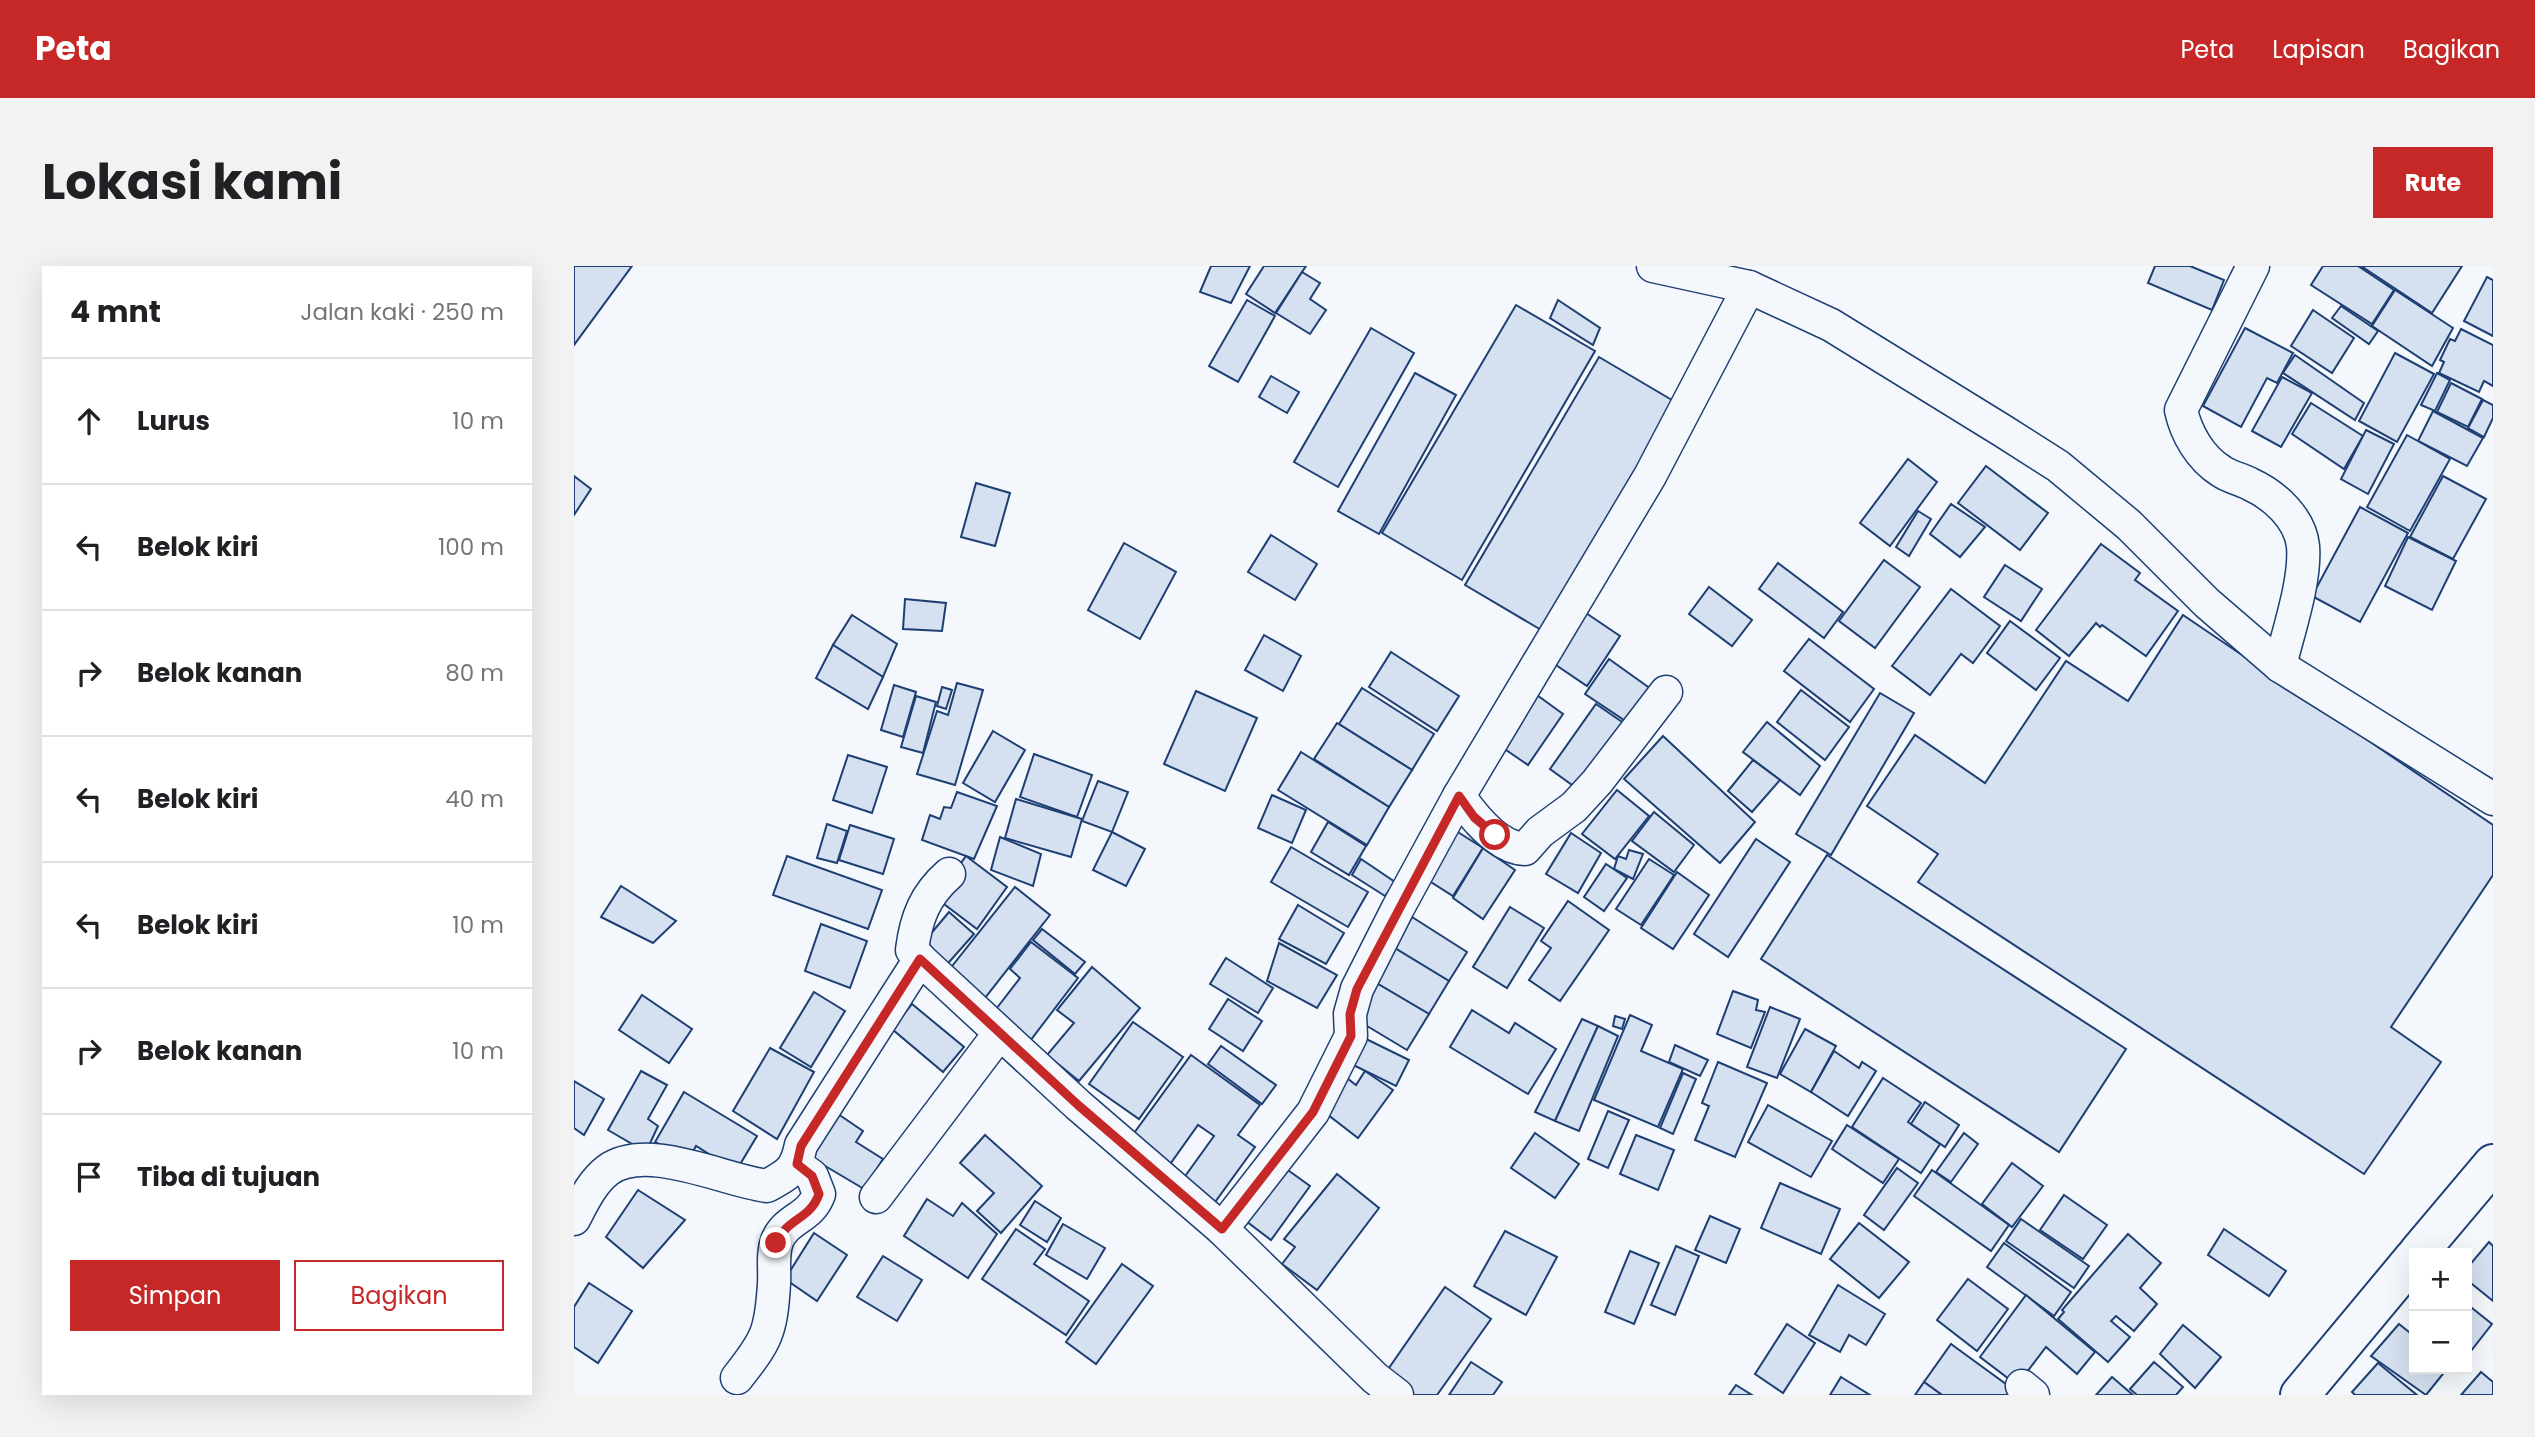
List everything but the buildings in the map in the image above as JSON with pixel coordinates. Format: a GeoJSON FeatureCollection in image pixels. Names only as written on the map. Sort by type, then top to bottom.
{"type":"FeatureCollection","features":[{"type":"Feature","properties":{"kind":"highway"},"geometry":{"type":"LineString","coordinates":[[2422,1248],[2493,1164]]}},
{"type":"Feature","properties":{"kind":"highway"},"geometry":{"type":"LineString","coordinates":[[2301,1395],[2409,1264]]}},
{"type":"Feature","properties":{"kind":"street"},"geometry":{"type":"LineString","coordinates":[[1653,266],[1749,287],[1831,325],[2058,467],[2129,525],[2207,603],[2280,666],[2493,799]]}},
{"type":"Feature","properties":{"kind":"street"},"geometry":{"type":"LineString","coordinates":[[2253,266],[2181,410],[2194,444],[2208,460],[2221,472],[2252,484],[2283,505],[2299,531],[2303,564],[2280,666]]}},
{"type":"Feature","properties":{"kind":"street"},"geometry":{"type":"LineString","coordinates":[[1222,1229],[1313,1112],[1351,1036],[1350,1014],[1357,989],[1459,796],[1650,476],[1749,287]]}},
{"type":"Feature","properties":{"kind":"street"},"geometry":{"type":"LineString","coordinates":[[1459,796],[1474,817],[1495,835],[1519,849],[1529,847],[1540,832],[1574,807],[1597,782],[1666,692]]}},
{"type":"Feature","properties":{"kind":"street"},"geometry":{"type":"LineString","coordinates":[[949,874],[924,901],[912,950],[999,1034],[1222,1229],[1375,1378],[1397,1395]]}},
{"type":"Feature","properties":{"kind":"street"},"geometry":{"type":"LineString","coordinates":[[574,1219],[592,1187],[609,1169],[639,1160],[660,1160],[767,1186],[797,1164],[801,1146],[920,959]]}},
{"type":"Feature","properties":{"kind":"street"},"geometry":{"type":"LineString","coordinates":[[876,1197],[999,1034]]}},
{"type":"Feature","properties":{"kind":"street"},"geometry":{"type":"LineString","coordinates":[[737,1378],[769,1333],[774,1257],[780,1234],[811,1212],[819,1194],[812,1176],[797,1164]]}},
{"type":"Feature","properties":{"kind":"route"},"geometry":{"type":"LineString","coordinates":[[776,1243],[787,1226],[811,1212],[819,1194],[819,1188],[812,1176],[797,1164],[801,1146],[920,959],[1078,1105],[1222,1229],[1313,1112],[1351,1036],[1350,1014],[1357,989],[1459,796],[1474,817],[1495,835]]}}]}
